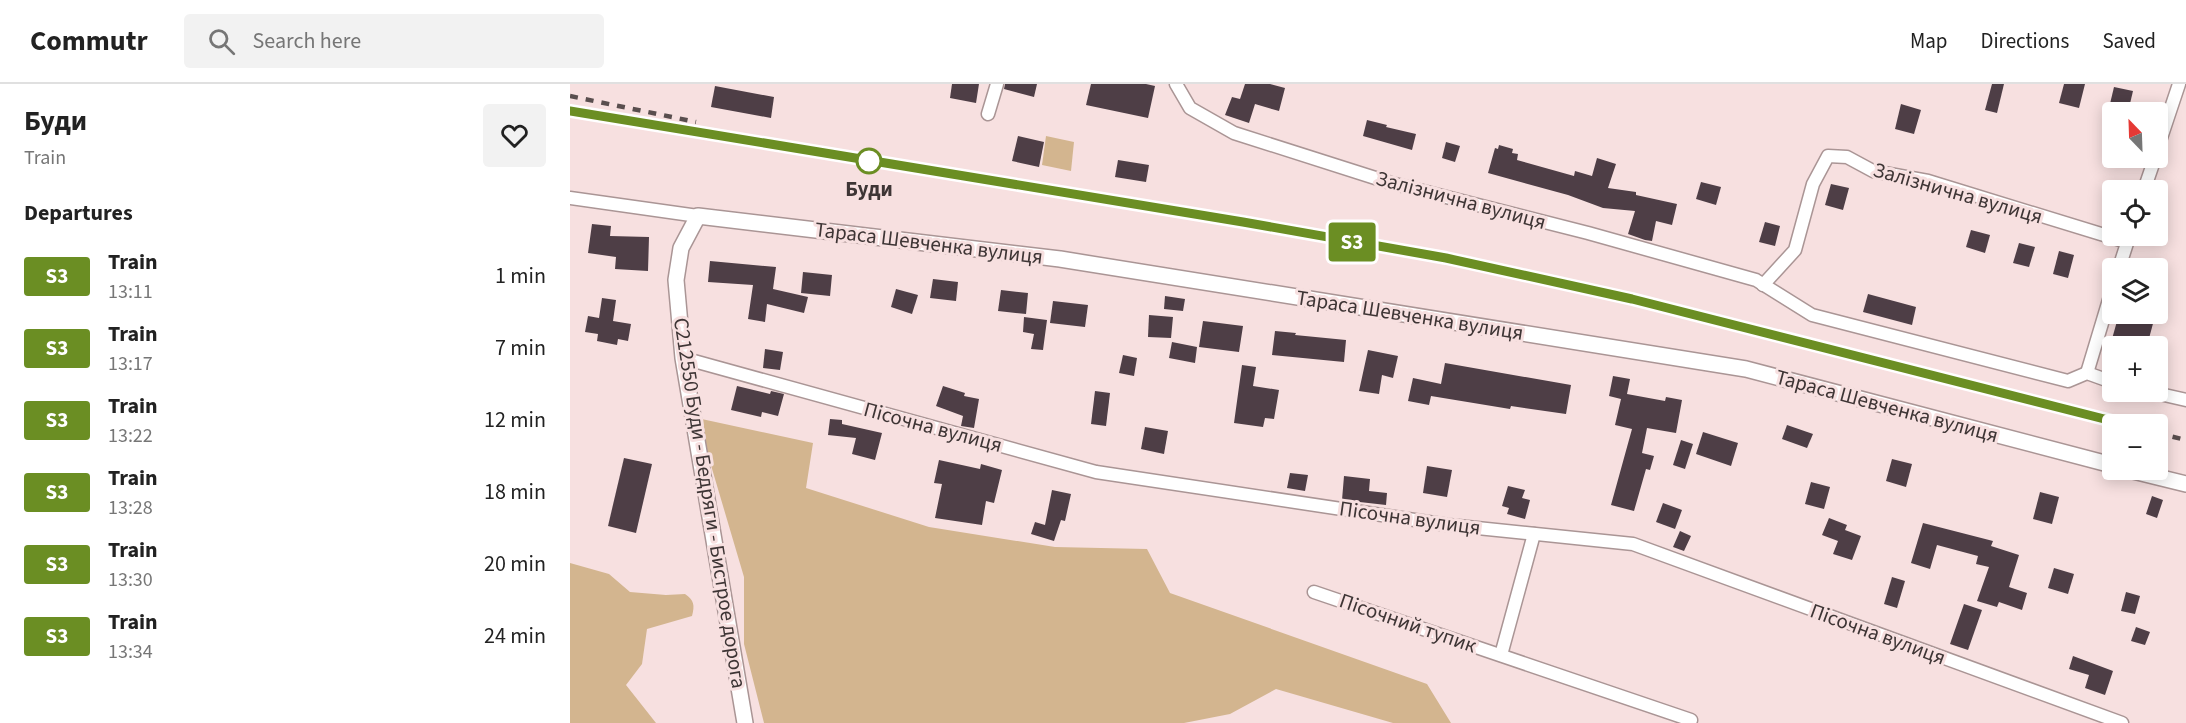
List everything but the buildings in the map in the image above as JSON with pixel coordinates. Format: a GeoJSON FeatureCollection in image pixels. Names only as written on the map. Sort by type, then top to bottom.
{"type":"FeatureCollection","features":[{"type":"Feature","properties":{"kind":"street"},"geometry":{"type":"LineString","coordinates":[[988,114],[997,84]]}},
{"type":"Feature","properties":{"kind":"street","name":"Залізнична вулиця"},"geometry":{"type":"LineString","coordinates":[[1176,84],[1190,108],[1234,133],[1391,183],[1588,233],[1755,280],[1812,315],[2068,381],[2087,373],[2102,379]]}},
{"type":"Feature","properties":{"kind":"street"},"geometry":{"type":"LineString","coordinates":[[2168,117],[2179,84]]}},
{"type":"Feature","properties":{"kind":"street","name":"Залізнична вулиця"},"geometry":{"type":"LineString","coordinates":[[1763,285],[1795,250],[1813,184],[1828,156],[1847,157],[1873,171],[1928,181],[2102,231]]}},
{"type":"Feature","properties":{"kind":"street"},"geometry":{"type":"LineString","coordinates":[[570,198],[698,216]]}},
{"type":"Feature","properties":{"kind":"street","name":"С212550 Буди - Бедряги - Бистрое дорога"},"geometry":{"type":"LineString","coordinates":[[698,216],[681,248],[676,280],[683,358],[745,723]]}},
{"type":"Feature","properties":{"kind":"street","name":"Тараса Шевченка вулиця"},"geometry":{"type":"LineString","coordinates":[[698,216],[1060,259],[1746,369],[2102,462]]}},
{"type":"Feature","properties":{"kind":"street"},"geometry":{"type":"LineString","coordinates":[[2087,373],[2102,324]]}},
{"type":"Feature","properties":{"kind":"street","name":"Пісочна вулиця"},"geometry":{"type":"LineString","coordinates":[[683,358],[1096,472],[1448,525],[1633,544],[2122,723]]}},
{"type":"Feature","properties":{"kind":"street"},"geometry":{"type":"LineString","coordinates":[[2168,396],[2186,400]]}},
{"type":"Feature","properties":{"kind":"street"},"geometry":{"type":"LineString","coordinates":[[2168,480],[2186,484]]}},
{"type":"Feature","properties":{"kind":"street","name":"Пісочний тупик"},"geometry":{"type":"LineString","coordinates":[[1501,655],[1534,534]]}},
{"type":"Feature","properties":{"kind":"street","name":"Пісочний тупик"},"geometry":{"type":"LineString","coordinates":[[1314,592],[1691,720]]}},
{"type":"Feature","properties":{"kind":"shaded area"},"geometry":{"type":"Polygon","coordinates":[[[1046,136],[1074,142],[1071,171],[1042,165],[1046,136]]]}},
{"type":"Feature","properties":{"kind":"shaded area"},"geometry":{"type":"Polygon","coordinates":[[[697,418],[813,443],[806,488],[929,527],[1055,547],[1147,549],[1170,593],[1427,684],[1451,723],[1393,723],[1276,689],[1230,714],[1184,723],[764,723],[744,644],[744,577],[697,418]]]}},
{"type":"Feature","properties":{"kind":"shaded area"},"geometry":{"type":"Polygon","coordinates":[[[570,563],[609,574],[630,592],[685,594],[692,601],[692,616],[647,629],[642,664],[626,685],[656,723],[570,723],[570,563]]]}},
{"type":"Feature","properties":{"kind":"railway"},"geometry":{"type":"LineString","coordinates":[[570,96],[696,122]]}},
{"type":"Feature","properties":{"kind":"railway"},"geometry":{"type":"LineString","coordinates":[[570,111],[1243,222],[1446,259],[1632,299],[2102,418]]}},
{"type":"Feature","properties":{"kind":"railway"},"geometry":{"type":"LineString","coordinates":[[2168,436],[2186,440]]}},
{"type":"Feature","properties":{"kind":"train","name":"S3"},"geometry":{"type":"LineString","coordinates":[[570,111],[1243,222],[1446,258],[1632,299],[2102,418]]}},
{"type":"Feature","properties":{"kind":"place","name":"Буди"},"geometry":{"type":"Point","coordinates":[869,161]}}]}
